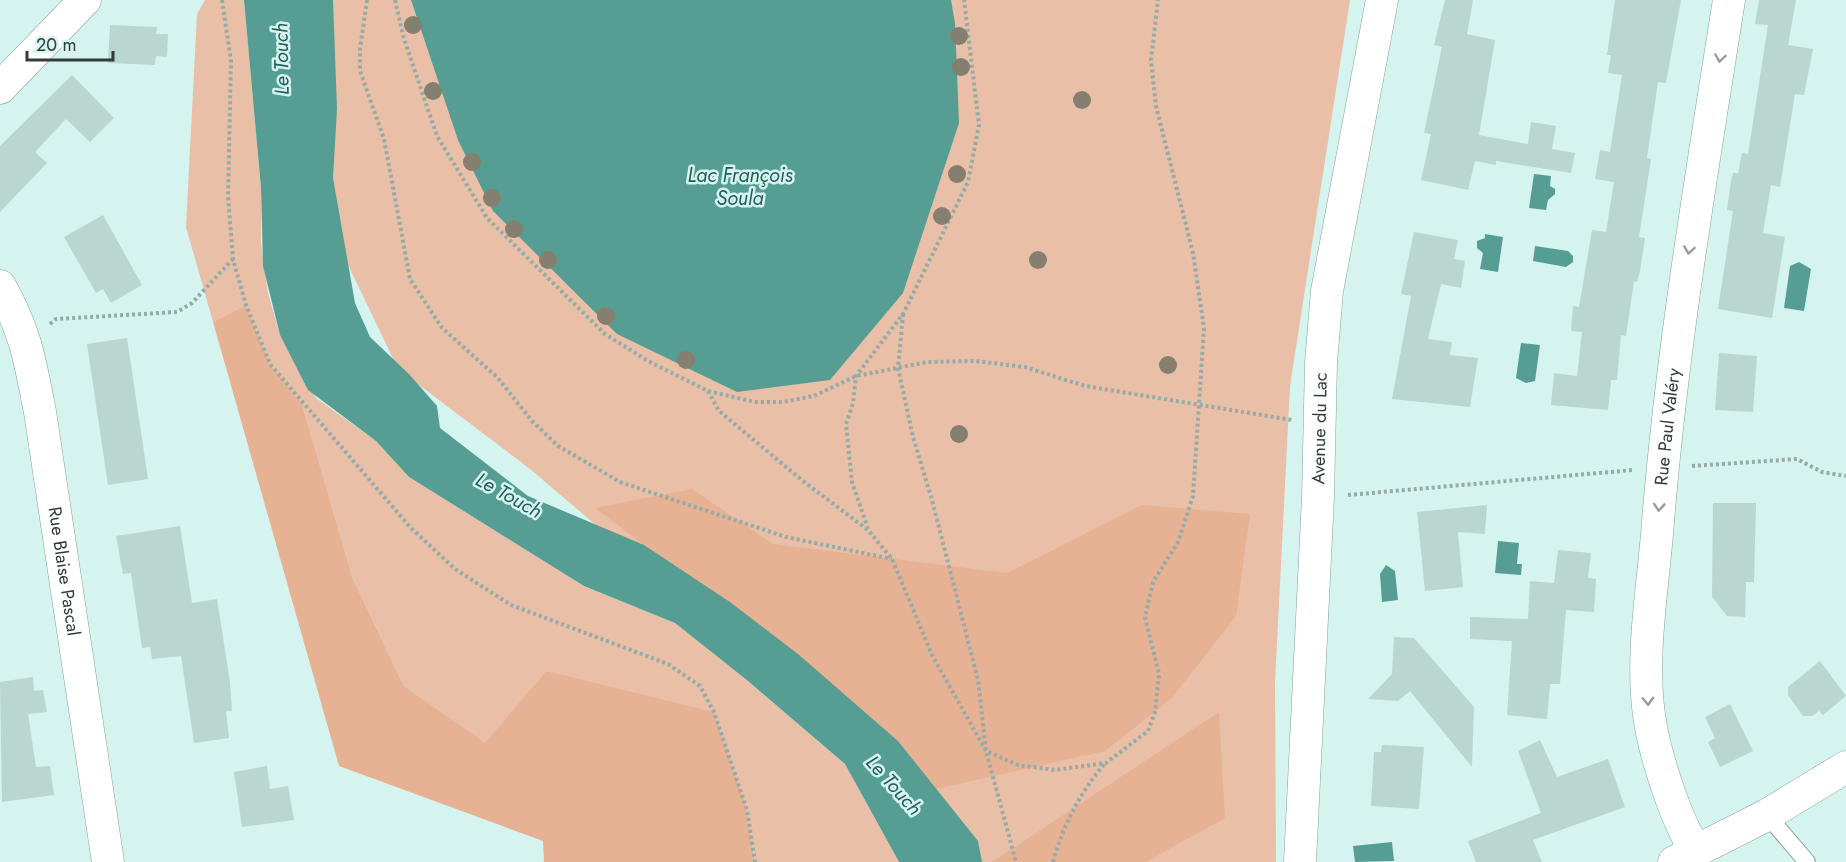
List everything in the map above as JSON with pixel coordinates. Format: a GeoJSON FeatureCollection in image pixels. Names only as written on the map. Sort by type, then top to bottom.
{"type":"FeatureCollection","features":[{"type":"Feature","properties":{"kind":"street"},"geometry":{"type":"LineString","coordinates":[[0,88],[85,0]]}},
{"type":"Feature","properties":{"kind":"street","name":"Avenue du Lac"},"geometry":{"type":"LineString","coordinates":[[1300,862],[1327,291],[1382,0]]}},
{"type":"Feature","properties":{"kind":"street","name":"Rue Paul Valéry"},"geometry":{"type":"LineString","coordinates":[[1685,857],[1687,838],[1659,759],[1649,715],[1647,663],[1662,468],[1677,324],[1729,0]]}},
{"type":"Feature","properties":{"kind":"street","name":"Rue Blaise Pascal"},"geometry":{"type":"LineString","coordinates":[[0,286],[18,318],[27,343],[40,412],[108,862]]}},
{"type":"Feature","properties":{"kind":"street"},"geometry":{"type":"LineString","coordinates":[[1685,857],[1767,815],[1846,768]]}},
{"type":"Feature","properties":{"kind":"lane"},"geometry":{"type":"LineString","coordinates":[[1767,815],[1807,862]]}},
{"type":"Feature","properties":{"kind":"path"},"geometry":{"type":"LineString","coordinates":[[222,0],[231,61],[228,196],[233,259],[246,305],[270,364],[410,527],[455,569],[511,605],[668,664],[700,686],[714,712],[747,810],[755,862]]}},
{"type":"Feature","properties":{"kind":"path"},"geometry":{"type":"LineString","coordinates":[[367,0],[360,49],[360,70],[384,139],[410,279],[442,328],[497,377],[532,421],[558,446],[620,482],[786,537],[892,559]]}},
{"type":"Feature","properties":{"kind":"path"},"geometry":{"type":"LineString","coordinates":[[395,0],[404,39],[437,136],[487,218],[606,334],[648,361],[708,391],[755,402],[783,402],[814,396],[856,376],[927,362],[976,361],[1025,367],[1085,386],[1274,416],[1319,426]]}},
{"type":"Feature","properties":{"kind":"path"},"geometry":{"type":"LineString","coordinates":[[868,530],[852,482],[846,424],[853,403],[856,376],[903,314],[968,182],[979,125],[964,0]]}},
{"type":"Feature","properties":{"kind":"path"},"geometry":{"type":"LineString","coordinates":[[1053,862],[1058,841],[1083,789],[1106,763],[1148,731],[1155,712],[1159,674],[1145,617],[1154,582],[1178,542],[1193,496],[1201,406],[1202,317],[1192,253],[1156,106],[1151,60],[1158,0]]}},
{"type":"Feature","properties":{"kind":"path"},"geometry":{"type":"LineString","coordinates":[[27,343],[56,319],[177,312],[192,303],[233,259]]}},
{"type":"Feature","properties":{"kind":"path"},"geometry":{"type":"LineString","coordinates":[[903,314],[897,368],[913,437],[932,500],[978,680],[986,751],[1016,862]]}},
{"type":"Feature","properties":{"kind":"path"},"geometry":{"type":"LineString","coordinates":[[708,391],[719,411],[803,481],[868,530],[892,559],[932,655],[986,751],[1018,765],[1055,770],[1106,763]]}},
{"type":"Feature","properties":{"kind":"path"},"geometry":{"type":"LineString","coordinates":[[1318,497],[1797,459],[1822,472],[1846,476]]}},
{"type":"Feature","properties":{"kind":"shaded area"},"geometry":{"type":"Polygon","coordinates":[[[205,0],[244,0],[261,188],[261,244],[268,293],[280,335],[316,398],[376,441],[409,477],[584,586],[675,623],[748,681],[845,764],[899,862],[755,862],[747,810],[546,671],[485,744],[404,686],[353,579],[302,404],[270,364],[246,305],[213,322],[186,227],[197,14],[205,0]]]}},
{"type":"Feature","properties":{"kind":"shaded area"},"geometry":{"type":"Polygon","coordinates":[[[302,0],[1350,0],[1290,386],[1275,683],[1276,862],[938,862],[832,726],[530,469],[398,369],[338,244],[302,0]]]}},
{"type":"Feature","properties":{"kind":"shaded area"},"geometry":{"type":"Polygon","coordinates":[[[246,305],[270,364],[302,404],[353,579],[404,686],[485,743],[546,671],[714,712],[747,810],[755,862],[544,862],[543,841],[339,766],[213,322],[246,305]]]}},
{"type":"Feature","properties":{"kind":"shaded area"},"geometry":{"type":"Polygon","coordinates":[[[692,489],[773,544],[1007,573],[1142,505],[1250,514],[1236,616],[1172,698],[1105,751],[936,789],[898,741],[730,602],[644,545],[595,508],[692,489]]]}},
{"type":"Feature","properties":{"kind":"shaded area"},"geometry":{"type":"Polygon","coordinates":[[[1219,712],[1225,818],[1146,862],[992,862],[1219,712]]]}},
{"type":"Feature","properties":{"kind":"water","name":"Le Touch"},"geometry":{"type":"Polygon","coordinates":[[[244,0],[333,0],[337,109],[333,178],[355,303],[370,337],[409,374],[437,406],[440,428],[528,496],[644,545],[730,602],[798,654],[898,741],[978,841],[982,862],[899,862],[845,764],[748,681],[675,623],[584,586],[409,477],[376,441],[308,390],[280,335],[263,266],[261,188],[244,0]]]}},
{"type":"Feature","properties":{"kind":"water","name":"Lac François Soula"},"geometry":{"type":"Polygon","coordinates":[[[411,0],[951,0],[955,23],[959,123],[903,293],[830,380],[737,392],[617,334],[493,211],[458,140],[411,0]]]}},
{"type":"Feature","properties":{"kind":"water"},"geometry":{"type":"Polygon","coordinates":[[[1534,174],[1551,176],[1550,186],[1555,189],[1555,194],[1548,200],[1546,210],[1529,208],[1534,174]]]}},
{"type":"Feature","properties":{"kind":"water"},"geometry":{"type":"Polygon","coordinates":[[[1485,234],[1503,237],[1498,272],[1480,269],[1483,253],[1477,248],[1477,241],[1485,238],[1485,234]]]}},
{"type":"Feature","properties":{"kind":"water"},"geometry":{"type":"Polygon","coordinates":[[[1535,246],[1568,251],[1573,256],[1573,262],[1566,267],[1533,261],[1535,246]]]}},
{"type":"Feature","properties":{"kind":"water"},"geometry":{"type":"Polygon","coordinates":[[[1799,262],[1811,269],[1804,311],[1784,308],[1790,266],[1799,262]]]}},
{"type":"Feature","properties":{"kind":"water"},"geometry":{"type":"Polygon","coordinates":[[[1521,343],[1540,345],[1535,381],[1526,383],[1516,378],[1521,343]]]}},
{"type":"Feature","properties":{"kind":"water"},"geometry":{"type":"Polygon","coordinates":[[[1498,541],[1519,543],[1517,564],[1522,564],[1521,575],[1495,573],[1498,541]]]}},
{"type":"Feature","properties":{"kind":"water"},"geometry":{"type":"Polygon","coordinates":[[[1386,565],[1395,571],[1398,600],[1382,602],[1380,574],[1386,565]]]}},
{"type":"Feature","properties":{"kind":"water"},"geometry":{"type":"Polygon","coordinates":[[[1392,842],[1394,861],[1355,862],[1353,846],[1392,842]]]}},
{"type":"Feature","properties":{"kind":"building"},"geometry":{"type":"Polygon","coordinates":[[[1445,0],[1473,0],[1467,34],[1495,40],[1479,135],[1528,144],[1531,122],[1556,126],[1552,149],[1575,153],[1571,173],[1496,161],[1496,165],[1475,161],[1468,190],[1421,180],[1431,134],[1424,133],[1442,47],[1434,45],[1445,0]]]}},
{"type":"Feature","properties":{"kind":"building"},"geometry":{"type":"Polygon","coordinates":[[[1615,0],[1681,0],[1666,83],[1658,82],[1647,158],[1651,159],[1639,237],[1645,238],[1640,271],[1637,282],[1634,281],[1626,336],[1621,335],[1617,380],[1611,380],[1608,410],[1551,405],[1554,373],[1577,376],[1582,332],[1571,331],[1573,306],[1579,307],[1592,230],[1606,232],[1614,182],[1595,179],[1600,150],[1610,152],[1622,75],[1608,73],[1611,55],[1607,55],[1615,0]]]}},
{"type":"Feature","properties":{"kind":"building"},"geometry":{"type":"Polygon","coordinates":[[[1759,0],[1796,0],[1788,45],[1813,49],[1804,95],[1795,94],[1780,187],[1771,185],[1763,233],[1785,237],[1772,318],[1718,309],[1733,211],[1727,210],[1731,181],[1733,173],[1738,173],[1742,153],[1748,154],[1768,25],[1755,24],[1759,0]]]}},
{"type":"Feature","properties":{"kind":"building"},"geometry":{"type":"Polygon","coordinates":[[[110,25],[157,27],[156,34],[168,34],[167,57],[156,56],[155,65],[108,63],[110,25]]]}},
{"type":"Feature","properties":{"kind":"building"},"geometry":{"type":"Polygon","coordinates":[[[72,75],[114,118],[90,142],[66,119],[35,152],[47,163],[0,212],[0,146],[72,75]]]}},
{"type":"Feature","properties":{"kind":"building"},"geometry":{"type":"Polygon","coordinates":[[[103,215],[142,285],[111,303],[103,289],[96,293],[64,237],[103,215]]]}},
{"type":"Feature","properties":{"kind":"building"},"geometry":{"type":"Polygon","coordinates":[[[1414,232],[1458,240],[1454,259],[1465,261],[1461,288],[1441,284],[1428,339],[1452,342],[1450,355],[1478,358],[1470,407],[1392,399],[1411,296],[1401,294],[1414,232]]]}},
{"type":"Feature","properties":{"kind":"building"},"geometry":{"type":"Polygon","coordinates":[[[127,338],[148,479],[108,485],[87,344],[127,338]]]}},
{"type":"Feature","properties":{"kind":"building"},"geometry":{"type":"Polygon","coordinates":[[[1719,353],[1757,356],[1753,412],[1715,410],[1719,353]]]}},
{"type":"Feature","properties":{"kind":"building"},"geometry":{"type":"Polygon","coordinates":[[[1713,503],[1756,503],[1754,582],[1746,582],[1745,617],[1727,616],[1712,597],[1713,503]]]}},
{"type":"Feature","properties":{"kind":"building"},"geometry":{"type":"Polygon","coordinates":[[[1487,505],[1485,534],[1458,532],[1463,587],[1425,591],[1417,512],[1487,505]]]}},
{"type":"Feature","properties":{"kind":"building"},"geometry":{"type":"Polygon","coordinates":[[[180,526],[192,603],[217,599],[230,682],[232,711],[226,711],[229,738],[194,743],[181,656],[152,659],[150,647],[142,648],[131,573],[123,574],[116,536],[180,526]]]}},
{"type":"Feature","properties":{"kind":"building"},"geometry":{"type":"Polygon","coordinates":[[[1558,550],[1591,553],[1588,578],[1596,579],[1594,612],[1566,610],[1560,684],[1550,684],[1547,719],[1507,715],[1512,641],[1470,639],[1470,617],[1528,619],[1530,581],[1554,583],[1558,550]]]}},
{"type":"Feature","properties":{"kind":"building"},"geometry":{"type":"Polygon","coordinates":[[[1394,637],[1414,638],[1474,707],[1472,767],[1410,691],[1398,701],[1368,699],[1392,674],[1394,637]]]}},
{"type":"Feature","properties":{"kind":"building"},"geometry":{"type":"Polygon","coordinates":[[[1820,661],[1846,696],[1823,715],[1819,711],[1812,716],[1803,716],[1788,695],[1788,687],[1820,661]]]}},
{"type":"Feature","properties":{"kind":"building"},"geometry":{"type":"Polygon","coordinates":[[[33,677],[34,691],[43,690],[47,712],[28,714],[36,767],[50,766],[54,795],[2,802],[0,682],[33,677]]]}},
{"type":"Feature","properties":{"kind":"building"},"geometry":{"type":"Polygon","coordinates":[[[1730,704],[1753,751],[1720,767],[1708,742],[1715,738],[1705,717],[1730,704]]]}},
{"type":"Feature","properties":{"kind":"building"},"geometry":{"type":"Polygon","coordinates":[[[1540,740],[1557,777],[1608,759],[1625,807],[1533,840],[1542,862],[1476,862],[1468,841],[1541,813],[1518,751],[1540,740]]]}},
{"type":"Feature","properties":{"kind":"building"},"geometry":{"type":"Polygon","coordinates":[[[1382,745],[1424,747],[1419,809],[1371,806],[1374,752],[1381,752],[1382,745]]]}},
{"type":"Feature","properties":{"kind":"building"},"geometry":{"type":"Polygon","coordinates":[[[267,766],[270,789],[288,786],[294,820],[242,827],[234,772],[267,766]]]}}]}
